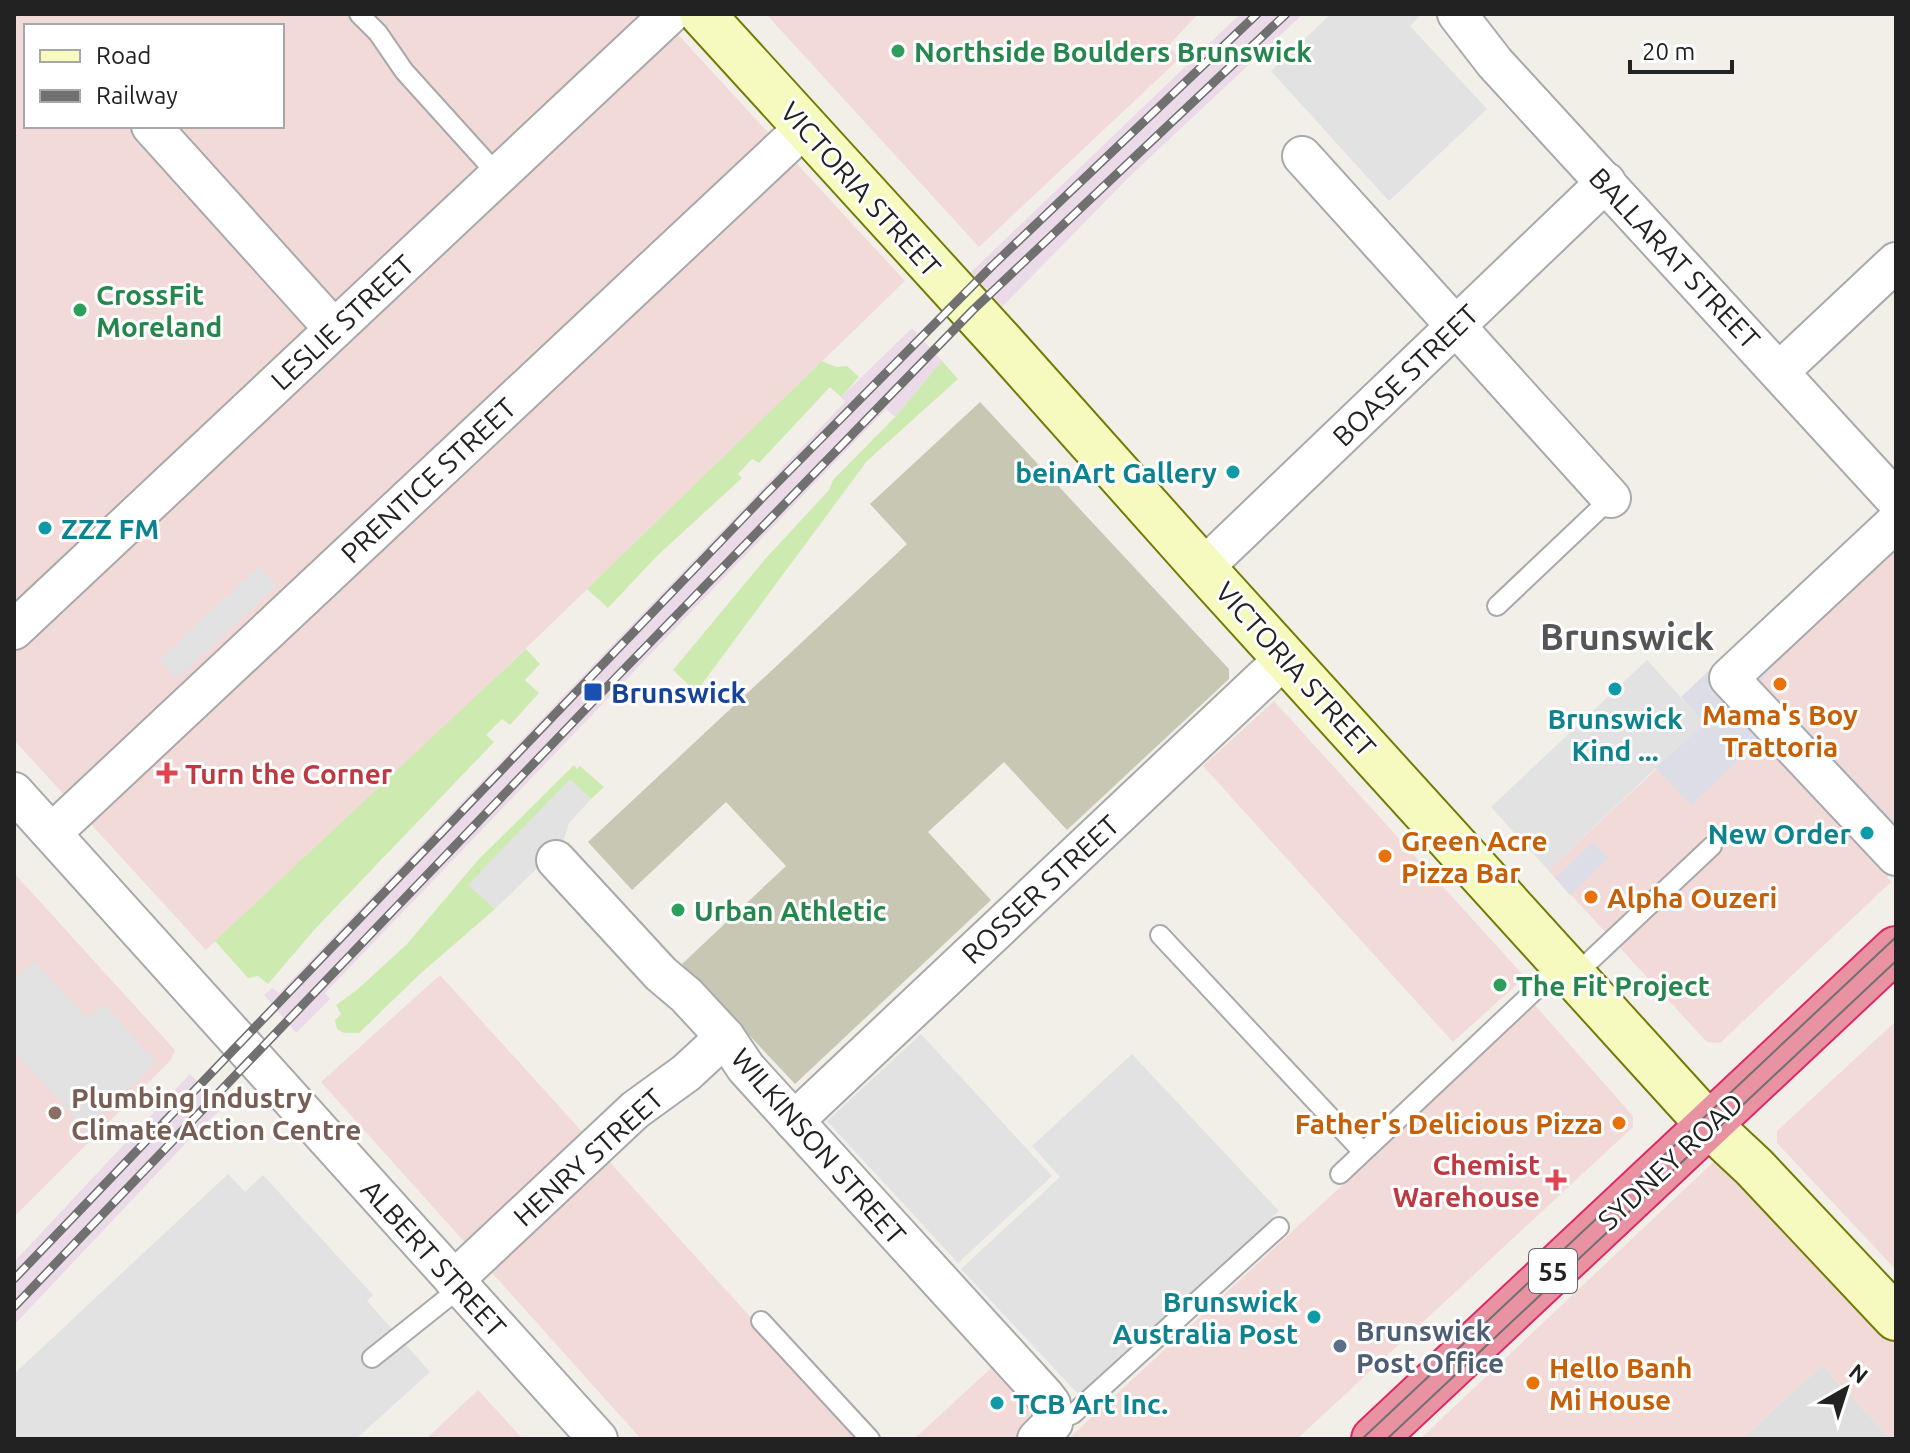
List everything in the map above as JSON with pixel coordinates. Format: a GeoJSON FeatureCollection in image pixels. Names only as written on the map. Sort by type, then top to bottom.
{"type":"FeatureCollection","features":[{"type":"Feature","properties":{"kind":"highway","name":"SYDNEY ROAD"},"geometry":{"type":"LineString","coordinates":[[1374,1439],[1896,949]]}},
{"type":"Feature","properties":{"kind":"street","name":"LESLIE STREET"},"geometry":{"type":"LineString","coordinates":[[14,630],[670,14]]}},
{"type":"Feature","properties":{"kind":"street","name":"VICTORIA STREET"},"geometry":{"type":"LineString","coordinates":[[702,14],[1709,1125],[1754,1167],[1896,1318]]}},
{"type":"Feature","properties":{"kind":"street","name":"BALLARAT STREET"},"geometry":{"type":"LineString","coordinates":[[1457,14],[1495,63],[1896,500]]}},
{"type":"Feature","properties":{"kind":"street","name":"PRENTICE STREET"},"geometry":{"type":"LineString","coordinates":[[52,833],[805,127]]}},
{"type":"Feature","properties":{"kind":"street"},"geometry":{"type":"LineString","coordinates":[[153,128],[334,329]]}},
{"type":"Feature","properties":{"kind":"street"},"geometry":{"type":"LineString","coordinates":[[1302,156],[1611,498]]}},
{"type":"Feature","properties":{"kind":"street","name":"BOASE STREET"},"geometry":{"type":"LineString","coordinates":[[1203,568],[1606,182]]}},
{"type":"Feature","properties":{"kind":"street"},"geometry":{"type":"LineString","coordinates":[[1780,371],[1896,262]]}},
{"type":"Feature","properties":{"kind":"street"},"geometry":{"type":"LineString","coordinates":[[1896,522],[1743,666],[1896,856]]}},
{"type":"Feature","properties":{"kind":"street","name":"ROSSER STREET"},"geometry":{"type":"LineString","coordinates":[[794,1121],[1285,658]]}},
{"type":"Feature","properties":{"kind":"street","name":"ALBERT STREET"},"geometry":{"type":"LineString","coordinates":[[14,792],[598,1439]]}},
{"type":"Feature","properties":{"kind":"street","name":"WILKINSON STREET"},"geometry":{"type":"LineString","coordinates":[[556,860],[661,974],[686,995],[725,1037],[746,1068],[1044,1395],[1051,1404],[1045,1431]]}},
{"type":"Feature","properties":{"kind":"street","name":"HENRY STREET"},"geometry":{"type":"LineString","coordinates":[[457,1283],[635,1110],[686,1073],[725,1037]]}},
{"type":"Feature","properties":{"kind":"lane"},"geometry":{"type":"LineString","coordinates":[[359,14],[378,33],[404,71],[498,175]]}},
{"type":"Feature","properties":{"kind":"lane"},"geometry":{"type":"LineString","coordinates":[[1497,606],[1611,498]]}},
{"type":"Feature","properties":{"kind":"lane"},"geometry":{"type":"LineString","coordinates":[[1340,1174],[1362,1151],[1712,846]]}},
{"type":"Feature","properties":{"kind":"lane"},"geometry":{"type":"LineString","coordinates":[[1160,935],[1362,1151]]}},
{"type":"Feature","properties":{"kind":"lane"},"geometry":{"type":"LineString","coordinates":[[1045,1431],[1073,1414],[1279,1227]]}},
{"type":"Feature","properties":{"kind":"lane"},"geometry":{"type":"LineString","coordinates":[[372,1358],[457,1283]]}},
{"type":"Feature","properties":{"kind":"lane"},"geometry":{"type":"LineString","coordinates":[[761,1321],[870,1439]]}},
{"type":"Feature","properties":{"kind":"shaded area"},"geometry":{"type":"Polygon","coordinates":[[[14,14],[659,14],[905,281],[451,721],[206,950],[14,740],[14,14]]]}},
{"type":"Feature","properties":{"kind":"shaded area"},"geometry":{"type":"Polygon","coordinates":[[[766,14],[1198,14],[1169,45],[1179,59],[979,247],[766,14]]]}},
{"type":"Feature","properties":{"kind":"shaded area"},"geometry":{"type":"Polygon","coordinates":[[[1240,14],[1303,14],[1128,178],[1002,307],[968,275],[1240,14]]]}},
{"type":"Feature","properties":{"kind":"shaded area"},"geometry":{"type":"Polygon","coordinates":[[[1331,14],[1422,14],[1410,26],[1487,109],[1389,201],[1271,71],[1331,14]]]}},
{"type":"Feature","properties":{"kind":"shaded area"},"geometry":{"type":"Polygon","coordinates":[[[912,328],[942,361],[895,417],[886,409],[325,993],[330,999],[296,1033],[264,995],[272,988],[279,993],[845,402],[841,397],[912,328]]]}},
{"type":"Feature","properties":{"kind":"shaded area"},"geometry":{"type":"Polygon","coordinates":[[[980,402],[1229,669],[1229,679],[1067,830],[1004,762],[928,832],[991,900],[795,1084],[682,964],[786,866],[726,802],[632,890],[588,842],[907,544],[870,504],[980,402]]]}},
{"type":"Feature","properties":{"kind":"shaded area"},"geometry":{"type":"Polygon","coordinates":[[[1895,547],[1896,869],[1887,877],[1891,882],[1720,1043],[1707,1042],[1548,870],[1895,547]]]}},
{"type":"Feature","properties":{"kind":"shaded area"},"geometry":{"type":"Polygon","coordinates":[[[259,566],[277,585],[177,679],[159,660],[259,566]]]}},
{"type":"Feature","properties":{"kind":"shaded area"},"geometry":{"type":"Polygon","coordinates":[[[1742,639],[1771,670],[1761,681],[1896,823],[1896,869],[1887,877],[1759,741],[1691,805],[1656,768],[1704,723],[1681,697],[1742,639]]]}},
{"type":"Feature","properties":{"kind":"shaded area"},"geometry":{"type":"Polygon","coordinates":[[[1647,660],[1704,723],[1548,870],[1491,807],[1647,660]]]}},
{"type":"Feature","properties":{"kind":"shaded area"},"geometry":{"type":"Polygon","coordinates":[[[1274,701],[1525,977],[1453,1042],[1203,766],[1274,701]]]}},
{"type":"Feature","properties":{"kind":"shaded area"},"geometry":{"type":"Polygon","coordinates":[[[570,779],[591,799],[569,823],[563,843],[495,909],[468,885],[570,779]]]}},
{"type":"Feature","properties":{"kind":"shaded area"},"geometry":{"type":"Polygon","coordinates":[[[1593,842],[1609,858],[1570,895],[1555,878],[1593,842]]]}},
{"type":"Feature","properties":{"kind":"shaded area"},"geometry":{"type":"Polygon","coordinates":[[[14,873],[175,1050],[170,1061],[14,1217],[14,873]]]}},
{"type":"Feature","properties":{"kind":"shaded area"},"geometry":{"type":"Polygon","coordinates":[[[34,961],[87,1018],[103,1003],[156,1062],[87,1131],[14,1051],[14,979],[34,961]]]}},
{"type":"Feature","properties":{"kind":"shaded area"},"geometry":{"type":"Polygon","coordinates":[[[440,975],[861,1439],[641,1439],[321,1082],[440,975]]]}},
{"type":"Feature","properties":{"kind":"shaded area"},"geometry":{"type":"Polygon","coordinates":[[[1533,1003],[1633,1116],[1633,1127],[1297,1439],[1068,1439],[1363,1166],[1533,1003]]]}},
{"type":"Feature","properties":{"kind":"shaded area"},"geometry":{"type":"Polygon","coordinates":[[[1896,1021],[1896,1270],[1777,1143],[1777,1131],[1896,1021]]]}},
{"type":"Feature","properties":{"kind":"shaded area"},"geometry":{"type":"Polygon","coordinates":[[[921,1034],[1052,1176],[958,1263],[827,1121],[921,1034]]]}},
{"type":"Feature","properties":{"kind":"shaded area"},"geometry":{"type":"Polygon","coordinates":[[[1132,1054],[1279,1211],[1080,1396],[961,1269],[1060,1177],[1032,1146],[1132,1054]]]}},
{"type":"Feature","properties":{"kind":"shaded area"},"geometry":{"type":"Polygon","coordinates":[[[190,1074],[223,1108],[199,1129],[14,1325],[14,1262],[190,1074]]]}},
{"type":"Feature","properties":{"kind":"shaded area"},"geometry":{"type":"Polygon","coordinates":[[[1725,1151],[1896,1342],[1896,1439],[1891,1439],[1822,1365],[1742,1439],[1420,1439],[1725,1151]]]}},
{"type":"Feature","properties":{"kind":"shaded area"},"geometry":{"type":"Polygon","coordinates":[[[228,1174],[245,1192],[263,1175],[373,1295],[367,1301],[430,1372],[356,1439],[14,1439],[14,1374],[228,1174]]]}},
{"type":"Feature","properties":{"kind":"shaded area"},"geometry":{"type":"Polygon","coordinates":[[[1000,1360],[1048,1413],[1020,1439],[914,1439],[1000,1360]]]}},
{"type":"Feature","properties":{"kind":"shaded area"},"geometry":{"type":"Polygon","coordinates":[[[1822,1365],[1891,1439],[1742,1439],[1822,1365]]]}},
{"type":"Feature","properties":{"kind":"shaded area"},"geometry":{"type":"Polygon","coordinates":[[[478,1390],[523,1439],[426,1439],[478,1390]]]}},
{"type":"Feature","properties":{"kind":"green space"},"geometry":{"type":"Polygon","coordinates":[[[822,361],[836,367],[847,366],[859,377],[841,397],[830,387],[759,463],[752,459],[738,474],[742,478],[657,556],[608,608],[587,589],[822,361]]]}},
{"type":"Feature","properties":{"kind":"green space"},"geometry":{"type":"Polygon","coordinates":[[[942,361],[958,379],[867,461],[696,692],[673,670],[766,558],[829,490],[833,480],[895,417],[942,361]]]}},
{"type":"Feature","properties":{"kind":"green space"},"geometry":{"type":"Polygon","coordinates":[[[526,649],[540,664],[525,680],[539,693],[510,725],[502,719],[486,735],[494,742],[315,929],[268,984],[258,976],[248,978],[215,941],[526,649]]]}},
{"type":"Feature","properties":{"kind":"green space"},"geometry":{"type":"Polygon","coordinates":[[[574,765],[577,769],[580,766],[604,787],[591,799],[570,780],[469,885],[495,909],[420,974],[359,1033],[344,1033],[337,1029],[335,1020],[341,1014],[336,1005],[407,944],[478,860],[574,765]]]}},
{"type":"Feature","properties":{"kind":"tram line"},"geometry":{"type":"LineString","coordinates":[[1362,1439],[1896,937]]}},
{"type":"Feature","properties":{"kind":"tram line"},"geometry":{"type":"LineString","coordinates":[[1387,1439],[1896,961]]}},
{"type":"Feature","properties":{"kind":"railway"},"geometry":{"type":"LineString","coordinates":[[14,1279],[764,496],[992,266],[1257,14]]}},
{"type":"Feature","properties":{"kind":"railway"},"geometry":{"type":"LineString","coordinates":[[14,1307],[600,694],[973,310],[1286,14]]}},
{"type":"Feature","properties":{"kind":"place","name":"Northside Boulders Brunswick"},"geometry":{"type":"Point","coordinates":[898,51]}},
{"type":"Feature","properties":{"kind":"place","name":"CrossFit Moreland"},"geometry":{"type":"Point","coordinates":[80,310]}},
{"type":"Feature","properties":{"kind":"place","name":"beinArt Gallery"},"geometry":{"type":"Point","coordinates":[1233,472]}},
{"type":"Feature","properties":{"kind":"place","name":"ZZZ FM"},"geometry":{"type":"Point","coordinates":[45,528]}},
{"type":"Feature","properties":{"kind":"place","name":"Mama's Boy Trattoria"},"geometry":{"type":"Point","coordinates":[1780,684]}},
{"type":"Feature","properties":{"kind":"place","name":"Brunswick Kind ..."},"geometry":{"type":"Point","coordinates":[1615,689]}},
{"type":"Feature","properties":{"kind":"place","name":"Brunswick"},"geometry":{"type":"Point","coordinates":[593,692]}},
{"type":"Feature","properties":{"kind":"place","name":"Turn the Corner"},"geometry":{"type":"Point","coordinates":[167,773]}},
{"type":"Feature","properties":{"kind":"place","name":"New Order"},"geometry":{"type":"Point","coordinates":[1867,833]}},
{"type":"Feature","properties":{"kind":"place","name":"Green Acre Pizza Bar"},"geometry":{"type":"Point","coordinates":[1385,856]}},
{"type":"Feature","properties":{"kind":"place","name":"Alpha Ouzeri"},"geometry":{"type":"Point","coordinates":[1591,897]}},
{"type":"Feature","properties":{"kind":"place","name":"Urban Athletic"},"geometry":{"type":"Point","coordinates":[678,910]}},
{"type":"Feature","properties":{"kind":"place","name":"The Fit Project"},"geometry":{"type":"Point","coordinates":[1500,985]}},
{"type":"Feature","properties":{"kind":"place","name":"Plumbing Industry Climate Action Centre"},"geometry":{"type":"Point","coordinates":[55,1113]}},
{"type":"Feature","properties":{"kind":"place","name":"Father's Delicious Pizza"},"geometry":{"type":"Point","coordinates":[1619,1123]}},
{"type":"Feature","properties":{"kind":"place","name":"Chemist Warehouse"},"geometry":{"type":"Point","coordinates":[1556,1180]}},
{"type":"Feature","properties":{"kind":"place","name":"Brunswick Australia Post"},"geometry":{"type":"Point","coordinates":[1314,1317]}},
{"type":"Feature","properties":{"kind":"place","name":"Brunswick Post Office"},"geometry":{"type":"Point","coordinates":[1340,1346]}},
{"type":"Feature","properties":{"kind":"place","name":"Hello Banh Mi House"},"geometry":{"type":"Point","coordinates":[1533,1383]}},
{"type":"Feature","properties":{"kind":"place","name":"TCB Art Inc."},"geometry":{"type":"Point","coordinates":[997,1403]}},
{"type":"Feature","properties":{"kind":"district","name":"Brunswick"},"geometry":{"type":"Point","coordinates":[1627,636]}}]}
